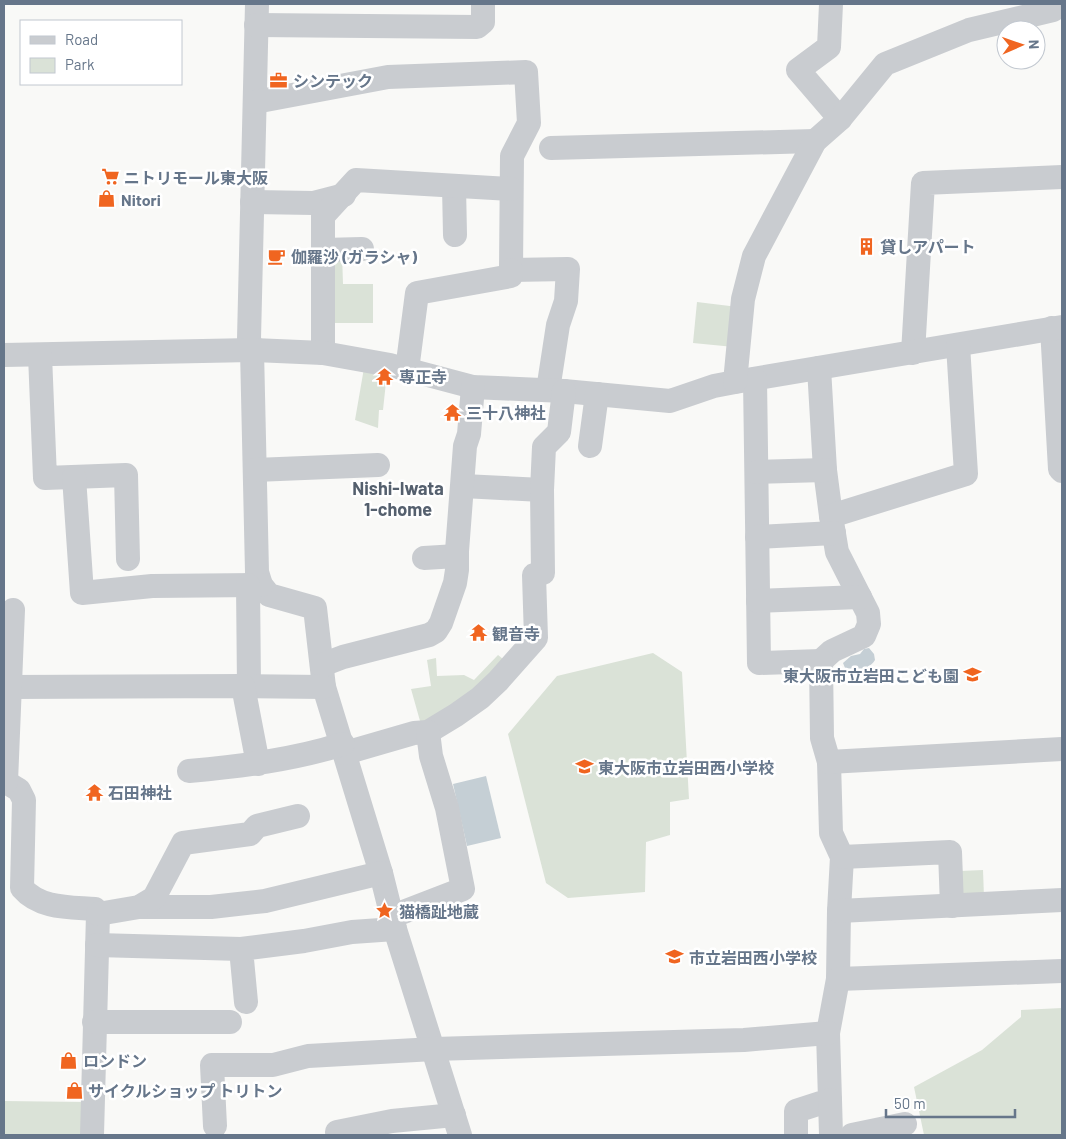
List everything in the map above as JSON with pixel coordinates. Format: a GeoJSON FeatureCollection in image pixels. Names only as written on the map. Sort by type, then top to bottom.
{"type":"FeatureCollection","features":[{"type":"Feature","properties":{"kind":"street"},"geometry":{"type":"LineString","coordinates":[[258,764],[246,686],[255,585],[258,572],[252,350],[249,339],[256,15],[477,27],[483,22],[483,4]]}},
{"type":"Feature","properties":{"kind":"street"},"geometry":{"type":"LineString","coordinates":[[831,4],[829,47],[798,70],[840,119]]}},
{"type":"Feature","properties":{"kind":"street"},"geometry":{"type":"LineString","coordinates":[[820,368],[825,470],[837,552],[868,612],[869,624],[864,636],[832,651],[821,661],[759,663],[756,472],[745,380],[743,299],[754,256],[815,141],[840,119],[885,64],[969,30],[1052,10],[1062,4]]}},
{"type":"Feature","properties":{"kind":"street"},"geometry":{"type":"LineString","coordinates":[[255,102],[388,77],[526,72],[529,123],[512,156],[511,276],[417,293],[408,370]]}},
{"type":"Feature","properties":{"kind":"street"},"geometry":{"type":"LineString","coordinates":[[550,148],[815,141]]}},
{"type":"Feature","properties":{"kind":"street"},"geometry":{"type":"LineString","coordinates":[[913,353],[923,183],[1062,177]]}},
{"type":"Feature","properties":{"kind":"street"},"geometry":{"type":"LineString","coordinates":[[323,354],[323,216],[356,180],[511,189]]}},
{"type":"Feature","properties":{"kind":"street"},"geometry":{"type":"LineString","coordinates":[[454,186],[454,236]]}},
{"type":"Feature","properties":{"kind":"street"},"geometry":{"type":"LineString","coordinates":[[252,202],[313,203],[344,195]]}},
{"type":"Feature","properties":{"kind":"street"},"geometry":{"type":"LineString","coordinates":[[323,250],[362,249]]}},
{"type":"Feature","properties":{"kind":"street"},"geometry":{"type":"LineString","coordinates":[[189,772],[258,764],[321,751],[344,749],[414,733],[428,732],[480,698],[498,681],[536,638],[534,575],[543,573],[542,490],[544,447],[559,432],[556,391],[558,325],[566,301],[568,268],[511,270]]}},
{"type":"Feature","properties":{"kind":"street"},"geometry":{"type":"LineString","coordinates":[[4,355],[252,350],[323,354],[408,370],[473,387],[556,391],[670,401],[714,386],[745,380],[1057,328],[1060,469],[1062,471]]}},
{"type":"Feature","properties":{"kind":"street"},"geometry":{"type":"LineString","coordinates":[[757,537],[832,525],[966,474],[958,345]]}},
{"type":"Feature","properties":{"kind":"street"},"geometry":{"type":"LineString","coordinates":[[40,355],[45,478],[126,475],[128,559]]}},
{"type":"Feature","properties":{"kind":"street"},"geometry":{"type":"LineString","coordinates":[[10,687],[246,686],[323,676],[343,657],[429,635],[436,631],[441,623],[455,583],[457,570],[465,446],[470,434],[473,387]]}},
{"type":"Feature","properties":{"kind":"street"},"geometry":{"type":"LineString","coordinates":[[590,446],[597,394]]}},
{"type":"Feature","properties":{"kind":"street"},"geometry":{"type":"LineString","coordinates":[[255,470],[378,465]]}},
{"type":"Feature","properties":{"kind":"street"},"geometry":{"type":"LineString","coordinates":[[756,472],[825,470]]}},
{"type":"Feature","properties":{"kind":"street"},"geometry":{"type":"LineString","coordinates":[[74,477],[82,592],[152,586],[255,585],[269,595],[315,608],[323,676],[382,873],[394,923],[457,1125],[392,1121],[337,1132]]}},
{"type":"Feature","properties":{"kind":"street"},"geometry":{"type":"LineString","coordinates":[[463,486],[542,490]]}},
{"type":"Feature","properties":{"kind":"street"},"geometry":{"type":"LineString","coordinates":[[424,558],[457,556]]}},
{"type":"Feature","properties":{"kind":"street"},"geometry":{"type":"LineString","coordinates":[[758,601],[860,597]]}},
{"type":"Feature","properties":{"kind":"street"},"geometry":{"type":"LineString","coordinates":[[13,610],[5,782],[19,790],[24,800],[22,888],[29,896],[42,904],[95,909],[98,914],[92,1135]]}},
{"type":"Feature","properties":{"kind":"street"},"geometry":{"type":"LineString","coordinates":[[821,661],[822,738],[829,762],[831,833],[842,857],[838,979],[828,1033],[831,1135]]}},
{"type":"Feature","properties":{"kind":"street"},"geometry":{"type":"LineString","coordinates":[[97,946],[241,950],[304,941],[394,923],[463,889],[447,808],[431,756],[428,732]]}},
{"type":"Feature","properties":{"kind":"street"},"geometry":{"type":"LineString","coordinates":[[829,762],[1062,749]]}},
{"type":"Feature","properties":{"kind":"street"},"geometry":{"type":"LineString","coordinates":[[139,908],[154,898],[183,843],[250,834],[257,826],[298,816]]}},
{"type":"Feature","properties":{"kind":"street"},"geometry":{"type":"LineString","coordinates":[[842,857],[950,852],[952,906]]}},
{"type":"Feature","properties":{"kind":"street"},"geometry":{"type":"LineString","coordinates":[[98,914],[139,908],[212,907],[265,901],[382,873]]}},
{"type":"Feature","properties":{"kind":"street"},"geometry":{"type":"LineString","coordinates":[[839,911],[1062,900]]}},
{"type":"Feature","properties":{"kind":"street"},"geometry":{"type":"LineString","coordinates":[[241,950],[246,1002]]}},
{"type":"Feature","properties":{"kind":"street"},"geometry":{"type":"LineString","coordinates":[[838,979],[1062,970]]}},
{"type":"Feature","properties":{"kind":"street"},"geometry":{"type":"LineString","coordinates":[[94,1022],[230,1022]]}},
{"type":"Feature","properties":{"kind":"street"},"geometry":{"type":"LineString","coordinates":[[215,1126],[212,1065],[273,1065],[308,1056],[434,1048],[744,1040],[828,1033]]}},
{"type":"Feature","properties":{"kind":"street"},"geometry":{"type":"LineString","coordinates":[[796,1135],[796,1111],[830,1100]]}},
{"type":"Feature","properties":{"kind":"street"},"geometry":{"type":"LineString","coordinates":[[852,1135],[893,1129]]}},
{"type":"Feature","properties":{"kind":"green space"},"geometry":{"type":"Polygon","coordinates":[[[326,253],[342,253],[343,284],[373,284],[373,323],[325,323],[326,253]]]}},
{"type":"Feature","properties":{"kind":"green space"},"geometry":{"type":"Polygon","coordinates":[[[697,302],[738,307],[734,347],[693,343],[697,302]]]}},
{"type":"Feature","properties":{"kind":"green space"},"geometry":{"type":"Polygon","coordinates":[[[364,368],[383,371],[380,381],[386,382],[383,410],[379,410],[378,428],[355,420],[364,368]]]}},
{"type":"Feature","properties":{"kind":"green space"},"geometry":{"type":"Polygon","coordinates":[[[653,653],[682,672],[689,799],[670,802],[670,835],[646,842],[645,892],[568,898],[546,883],[508,734],[557,676],[653,653]]]}},
{"type":"Feature","properties":{"kind":"green space"},"geometry":{"type":"Polygon","coordinates":[[[498,655],[508,663],[422,728],[411,689],[431,686],[427,660],[436,658],[437,676],[464,675],[474,680],[498,655]]]}},
{"type":"Feature","properties":{"kind":"green space"},"geometry":{"type":"Polygon","coordinates":[[[983,870],[984,897],[961,898],[960,871],[983,870]]]}},
{"type":"Feature","properties":{"kind":"green space"},"geometry":{"type":"Polygon","coordinates":[[[1062,1008],[1062,1135],[924,1135],[914,1087],[982,1050],[1021,1017],[1021,1010],[1062,1008]]]}},
{"type":"Feature","properties":{"kind":"green space"},"geometry":{"type":"Polygon","coordinates":[[[4,1101],[84,1102],[83,1135],[4,1135],[4,1101]]]}},
{"type":"Feature","properties":{"kind":"shaded area"},"geometry":{"type":"Polygon","coordinates":[[[869,648],[874,654],[875,660],[873,663],[862,670],[853,671],[845,668],[843,663],[851,656],[860,654],[864,649],[869,648]]]}},
{"type":"Feature","properties":{"kind":"shaded area"},"geometry":{"type":"Polygon","coordinates":[[[486,776],[501,838],[467,846],[453,784],[486,776]]]}},
{"type":"Feature","properties":{"kind":"place","name":"シンテック"},"geometry":{"type":"Point","coordinates":[279,80]}},
{"type":"Feature","properties":{"kind":"place","name":"ニトリモール東大阪"},"geometry":{"type":"Point","coordinates":[110,177]}},
{"type":"Feature","properties":{"kind":"place","name":"Nitori"},"geometry":{"type":"Point","coordinates":[107,199]}},
{"type":"Feature","properties":{"kind":"place","name":"貸しアパート"},"geometry":{"type":"Point","coordinates":[866,246]}},
{"type":"Feature","properties":{"kind":"place","name":"伽羅沙 (ガラシャ)"},"geometry":{"type":"Point","coordinates":[277,256]}},
{"type":"Feature","properties":{"kind":"place","name":"専正寺"},"geometry":{"type":"Point","coordinates":[385,376]}},
{"type":"Feature","properties":{"kind":"place","name":"三十八神社"},"geometry":{"type":"Point","coordinates":[452,412]}},
{"type":"Feature","properties":{"kind":"place","name":"観音寺"},"geometry":{"type":"Point","coordinates":[478,633]}},
{"type":"Feature","properties":{"kind":"place","name":"東大阪市立岩田こども園"},"geometry":{"type":"Point","coordinates":[973,675]}},
{"type":"Feature","properties":{"kind":"place","name":"東大阪市立岩田西小学校"},"geometry":{"type":"Point","coordinates":[584,767]}},
{"type":"Feature","properties":{"kind":"place","name":"石田神社"},"geometry":{"type":"Point","coordinates":[94,792]}},
{"type":"Feature","properties":{"kind":"place","name":"猫橋趾地蔵"},"geometry":{"type":"Point","coordinates":[385,911]}},
{"type":"Feature","properties":{"kind":"place","name":"市立岩田西小学校"},"geometry":{"type":"Point","coordinates":[675,957]}},
{"type":"Feature","properties":{"kind":"place","name":"ロンドン"},"geometry":{"type":"Point","coordinates":[69,1060]}},
{"type":"Feature","properties":{"kind":"place","name":"サイクルショップ トリトン"},"geometry":{"type":"Point","coordinates":[74,1090]}},
{"type":"Feature","properties":{"kind":"district","name":"Nishi-Iwata 1-chome"},"geometry":{"type":"Point","coordinates":[398,498]}}]}
